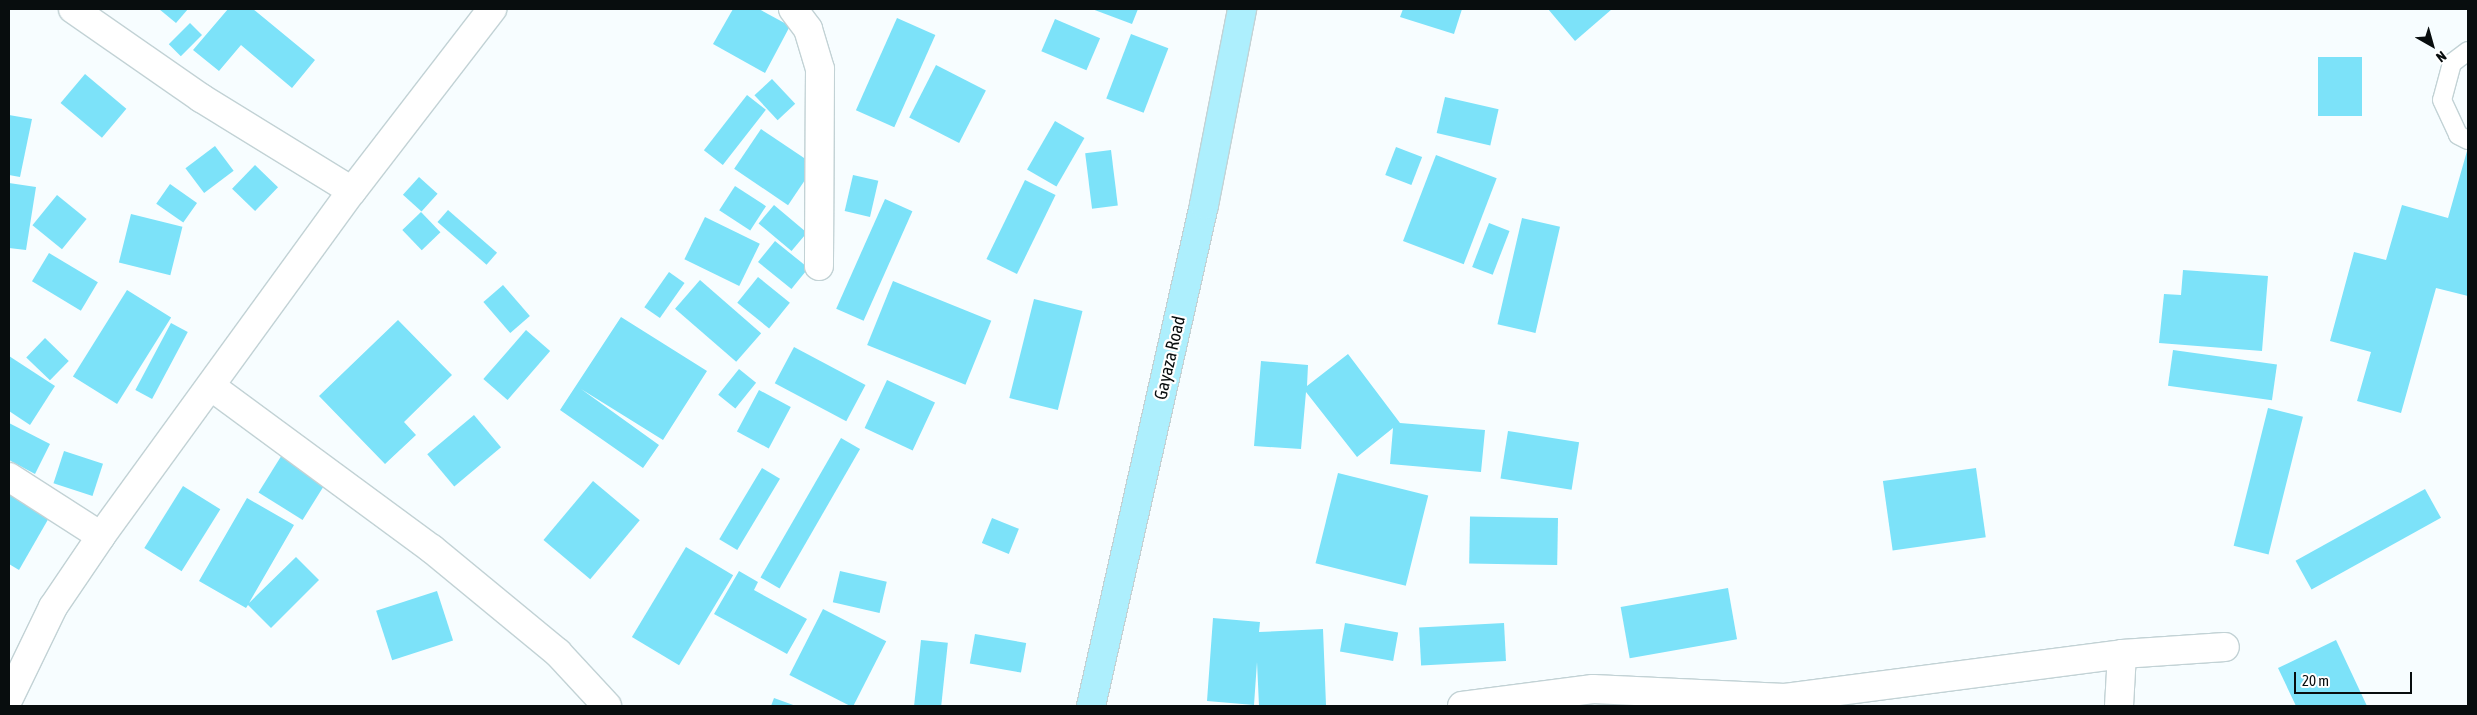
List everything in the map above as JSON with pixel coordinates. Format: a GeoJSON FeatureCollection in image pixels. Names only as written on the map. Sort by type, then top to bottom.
{"type":"FeatureCollection","features":[{"type":"Feature","properties":{"kind":"main road","name":"Gayaza Road"},"geometry":{"type":"LineString","coordinates":[[1091,706],[1204,205],[1242,9]]}},
{"type":"Feature","properties":{"kind":"street"},"geometry":{"type":"LineString","coordinates":[[73,9],[201,98],[352,191]]}},
{"type":"Feature","properties":{"kind":"street"},"geometry":{"type":"LineString","coordinates":[[9,698],[53,607],[101,536],[212,387],[352,191],[492,9]]}},
{"type":"Feature","properties":{"kind":"street"},"geometry":{"type":"LineString","coordinates":[[792,9],[808,29],[820,69],[819,266]]}},
{"type":"Feature","properties":{"kind":"street"},"geometry":{"type":"LineString","coordinates":[[212,387],[454,567],[558,653],[606,706]]}},
{"type":"Feature","properties":{"kind":"street"},"geometry":{"type":"LineString","coordinates":[[9,477],[101,536]]}},
{"type":"Feature","properties":{"kind":"street"},"geometry":{"type":"LineString","coordinates":[[1462,706],[1593,689],[1785,698],[2122,654],[2225,647]]}},
{"type":"Feature","properties":{"kind":"street"},"geometry":{"type":"LineString","coordinates":[[2119,706],[2122,654]]}},
{"type":"Feature","properties":{"kind":"lane"},"geometry":{"type":"LineString","coordinates":[[2468,51],[2452,63],[2442,100],[2458,135],[2468,140]]}},
{"type":"Feature","properties":{"kind":"building"},"geometry":{"type":"Polygon","coordinates":[[[159,9],[188,9],[176,23],[159,9]]]}},
{"type":"Feature","properties":{"kind":"building"},"geometry":{"type":"Polygon","coordinates":[[[228,9],[253,9],[315,60],[292,88],[241,45],[219,71],[193,50],[228,9]]]}},
{"type":"Feature","properties":{"kind":"building"},"geometry":{"type":"Polygon","coordinates":[[[733,9],[759,9],[790,26],[765,73],[713,44],[733,9]]]}},
{"type":"Feature","properties":{"kind":"building"},"geometry":{"type":"Polygon","coordinates":[[[1092,9],[1138,9],[1132,24],[1092,9]]]}},
{"type":"Feature","properties":{"kind":"building"},"geometry":{"type":"Polygon","coordinates":[[[1403,9],[1462,9],[1454,34],[1400,17],[1403,9]]]}},
{"type":"Feature","properties":{"kind":"building"},"geometry":{"type":"Polygon","coordinates":[[[1548,9],[1612,9],[1575,41],[1548,9]]]}},
{"type":"Feature","properties":{"kind":"building"},"geometry":{"type":"Polygon","coordinates":[[[897,18],[935,35],[894,127],[856,110],[897,18]]]}},
{"type":"Feature","properties":{"kind":"building"},"geometry":{"type":"Polygon","coordinates":[[[1055,19],[1100,38],[1086,70],[1041,51],[1055,19]]]}},
{"type":"Feature","properties":{"kind":"building"},"geometry":{"type":"Polygon","coordinates":[[[190,23],[202,35],[181,56],[169,44],[190,23]]]}},
{"type":"Feature","properties":{"kind":"building"},"geometry":{"type":"Polygon","coordinates":[[[1131,34],[1168,48],[1144,113],[1106,98],[1131,34]]]}},
{"type":"Feature","properties":{"kind":"building"},"geometry":{"type":"Polygon","coordinates":[[[2318,57],[2362,57],[2362,116],[2318,116],[2318,57]]]}},
{"type":"Feature","properties":{"kind":"building"},"geometry":{"type":"Polygon","coordinates":[[[936,65],[986,90],[959,143],[909,118],[936,65]]]}},
{"type":"Feature","properties":{"kind":"building"},"geometry":{"type":"Polygon","coordinates":[[[85,74],[126,109],[102,138],[61,103],[85,74]]]}},
{"type":"Feature","properties":{"kind":"building"},"geometry":{"type":"Polygon","coordinates":[[[772,79],[795,104],[778,120],[754,95],[772,79]]]}},
{"type":"Feature","properties":{"kind":"building"},"geometry":{"type":"Polygon","coordinates":[[[747,95],[766,110],[723,165],[704,150],[747,95]]]}},
{"type":"Feature","properties":{"kind":"building"},"geometry":{"type":"Polygon","coordinates":[[[1445,97],[1499,109],[1490,145],[1437,133],[1445,97]]]}},
{"type":"Feature","properties":{"kind":"building"},"geometry":{"type":"Polygon","coordinates":[[[9,115],[32,119],[20,177],[9,175],[9,115]]]}},
{"type":"Feature","properties":{"kind":"building"},"geometry":{"type":"Polygon","coordinates":[[[1055,121],[1084,138],[1056,186],[1027,169],[1055,121]]]}},
{"type":"Feature","properties":{"kind":"building"},"geometry":{"type":"Polygon","coordinates":[[[761,129],[815,165],[788,205],[734,169],[761,129]]]}},
{"type":"Feature","properties":{"kind":"building"},"geometry":{"type":"Polygon","coordinates":[[[215,146],[234,171],[204,193],[185,168],[215,146]]]}},
{"type":"Feature","properties":{"kind":"building"},"geometry":{"type":"Polygon","coordinates":[[[1396,147],[1422,157],[1411,185],[1385,175],[1396,147]]]}},
{"type":"Feature","properties":{"kind":"building"},"geometry":{"type":"Polygon","coordinates":[[[1111,150],[1118,206],[1092,209],[1085,153],[1111,150]]]}},
{"type":"Feature","properties":{"kind":"building"},"geometry":{"type":"Polygon","coordinates":[[[2467,151],[2468,296],[2436,288],[2401,413],[2357,401],[2371,352],[2330,341],[2354,252],[2386,260],[2402,205],[2448,218],[2467,151]]]}},
{"type":"Feature","properties":{"kind":"building"},"geometry":{"type":"Polygon","coordinates":[[[1436,155],[1497,178],[1464,264],[1403,241],[1436,155]]]}},
{"type":"Feature","properties":{"kind":"building"},"geometry":{"type":"Polygon","coordinates":[[[255,165],[278,187],[255,211],[232,189],[255,165]]]}},
{"type":"Feature","properties":{"kind":"building"},"geometry":{"type":"Polygon","coordinates":[[[853,175],[878,181],[870,217],[845,211],[853,175]]]}},
{"type":"Feature","properties":{"kind":"building"},"geometry":{"type":"Polygon","coordinates":[[[419,177],[438,194],[422,212],[403,195],[419,177]]]}},
{"type":"Feature","properties":{"kind":"building"},"geometry":{"type":"Polygon","coordinates":[[[1025,180],[1056,195],[1017,274],[986,259],[1025,180]]]}},
{"type":"Feature","properties":{"kind":"building"},"geometry":{"type":"Polygon","coordinates":[[[9,183],[36,187],[26,250],[9,248],[9,183]]]}},
{"type":"Feature","properties":{"kind":"building"},"geometry":{"type":"Polygon","coordinates":[[[170,184],[197,203],[183,223],[156,204],[170,184]]]}},
{"type":"Feature","properties":{"kind":"building"},"geometry":{"type":"Polygon","coordinates":[[[735,186],[766,206],[750,230],[719,210],[735,186]]]}},
{"type":"Feature","properties":{"kind":"building"},"geometry":{"type":"Polygon","coordinates":[[[57,195],[87,219],[62,249],[32,225],[57,195]]]}},
{"type":"Feature","properties":{"kind":"building"},"geometry":{"type":"Polygon","coordinates":[[[885,199],[912,211],[864,321],[836,309],[885,199]]]}},
{"type":"Feature","properties":{"kind":"building"},"geometry":{"type":"Polygon","coordinates":[[[774,205],[807,233],[792,251],[759,223],[774,205]]]}},
{"type":"Feature","properties":{"kind":"building"},"geometry":{"type":"Polygon","coordinates":[[[448,210],[497,253],[487,265],[438,222],[448,210]]]}},
{"type":"Feature","properties":{"kind":"building"},"geometry":{"type":"Polygon","coordinates":[[[421,212],[440,232],[422,250],[402,230],[421,212]]]}},
{"type":"Feature","properties":{"kind":"building"},"geometry":{"type":"Polygon","coordinates":[[[131,214],[182,227],[170,275],[119,263],[131,214]]]}},
{"type":"Feature","properties":{"kind":"building"},"geometry":{"type":"Polygon","coordinates":[[[705,217],[760,244],[739,286],[684,259],[705,217]]]}},
{"type":"Feature","properties":{"kind":"building"},"geometry":{"type":"Polygon","coordinates":[[[1522,218],[1560,227],[1535,333],[1497,324],[1522,218]]]}},
{"type":"Feature","properties":{"kind":"building"},"geometry":{"type":"Polygon","coordinates":[[[1489,223],[1510,231],[1493,275],[1472,267],[1489,223]]]}},
{"type":"Feature","properties":{"kind":"building"},"geometry":{"type":"Polygon","coordinates":[[[775,241],[808,268],[791,289],[758,262],[775,241]]]}},
{"type":"Feature","properties":{"kind":"building"},"geometry":{"type":"Polygon","coordinates":[[[49,253],[98,282],[81,311],[32,281],[49,253]]]}},
{"type":"Feature","properties":{"kind":"building"},"geometry":{"type":"Polygon","coordinates":[[[2183,270],[2268,276],[2262,351],[2159,343],[2164,294],[2181,295],[2183,270]]]}},
{"type":"Feature","properties":{"kind":"building"},"geometry":{"type":"Polygon","coordinates":[[[669,272],[685,283],[660,318],[644,307],[669,272]]]}},
{"type":"Feature","properties":{"kind":"building"},"geometry":{"type":"Polygon","coordinates":[[[758,277],[790,303],[769,328],[737,303],[758,277]]]}},
{"type":"Feature","properties":{"kind":"building"},"geometry":{"type":"Polygon","coordinates":[[[700,280],[761,333],[736,362],[675,309],[700,280]]]}},
{"type":"Feature","properties":{"kind":"building"},"geometry":{"type":"Polygon","coordinates":[[[893,281],[991,321],[965,385],[867,345],[893,281]]]}},
{"type":"Feature","properties":{"kind":"building"},"geometry":{"type":"Polygon","coordinates":[[[503,285],[530,316],[510,333],[483,302],[503,285]]]}},
{"type":"Feature","properties":{"kind":"building"},"geometry":{"type":"Polygon","coordinates":[[[127,290],[171,318],[117,404],[73,377],[127,290]]]}},
{"type":"Feature","properties":{"kind":"building"},"geometry":{"type":"Polygon","coordinates":[[[1034,299],[1083,311],[1058,410],[1009,398],[1034,299]]]}},
{"type":"Feature","properties":{"kind":"building"},"geometry":{"type":"Polygon","coordinates":[[[621,317],[707,371],[663,440],[581,389],[659,445],[643,468],[560,410],[621,317]]]}},
{"type":"Feature","properties":{"kind":"building"},"geometry":{"type":"Polygon","coordinates":[[[398,320],[452,375],[404,422],[416,435],[385,464],[319,396],[398,320]]]}},
{"type":"Feature","properties":{"kind":"building"},"geometry":{"type":"Polygon","coordinates":[[[171,323],[188,332],[152,399],[135,390],[171,323]]]}},
{"type":"Feature","properties":{"kind":"building"},"geometry":{"type":"Polygon","coordinates":[[[526,330],[550,351],[508,400],[483,379],[526,330]]]}},
{"type":"Feature","properties":{"kind":"building"},"geometry":{"type":"Polygon","coordinates":[[[45,338],[69,361],[50,380],[26,357],[45,338]]]}},
{"type":"Feature","properties":{"kind":"building"},"geometry":{"type":"Polygon","coordinates":[[[794,347],[866,385],[846,421],[775,383],[794,347]]]}},
{"type":"Feature","properties":{"kind":"building"},"geometry":{"type":"Polygon","coordinates":[[[2173,350],[2277,365],[2272,400],[2168,386],[2173,350]]]}},
{"type":"Feature","properties":{"kind":"building"},"geometry":{"type":"Polygon","coordinates":[[[1348,354],[1400,423],[1485,430],[1481,472],[1390,464],[1393,428],[1357,457],[1306,392],[1301,449],[1254,446],[1261,361],[1308,365],[1307,386],[1348,354]]]}},
{"type":"Feature","properties":{"kind":"building"},"geometry":{"type":"Polygon","coordinates":[[[9,356],[55,386],[30,425],[9,411],[9,356]]]}},
{"type":"Feature","properties":{"kind":"building"},"geometry":{"type":"Polygon","coordinates":[[[739,369],[756,383],[735,408],[718,395],[739,369]]]}},
{"type":"Feature","properties":{"kind":"building"},"geometry":{"type":"Polygon","coordinates":[[[887,380],[935,402],[913,450],[865,428],[887,380]]]}},
{"type":"Feature","properties":{"kind":"building"},"geometry":{"type":"Polygon","coordinates":[[[759,390],[791,407],[769,448],[737,431],[759,390]]]}},
{"type":"Feature","properties":{"kind":"building"},"geometry":{"type":"Polygon","coordinates":[[[2268,408],[2303,417],[2269,554],[2234,546],[2268,408]]]}},
{"type":"Feature","properties":{"kind":"building"},"geometry":{"type":"Polygon","coordinates":[[[474,415],[501,447],[454,486],[427,454],[474,415]]]}},
{"type":"Feature","properties":{"kind":"building"},"geometry":{"type":"Polygon","coordinates":[[[9,423],[50,444],[35,474],[9,460],[9,423]]]}},
{"type":"Feature","properties":{"kind":"building"},"geometry":{"type":"Polygon","coordinates":[[[1508,431],[1579,442],[1572,490],[1500,478],[1508,431]]]}},
{"type":"Feature","properties":{"kind":"building"},"geometry":{"type":"Polygon","coordinates":[[[841,438],[860,449],[780,588],[760,577],[841,438]]]}},
{"type":"Feature","properties":{"kind":"building"},"geometry":{"type":"Polygon","coordinates":[[[285,450],[329,478],[303,520],[259,492],[285,450]]]}},
{"type":"Feature","properties":{"kind":"building"},"geometry":{"type":"Polygon","coordinates":[[[64,451],[103,464],[92,496],[53,483],[64,451]]]}},
{"type":"Feature","properties":{"kind":"building"},"geometry":{"type":"Polygon","coordinates":[[[762,468],[780,479],[737,550],[719,539],[762,468]]]}},
{"type":"Feature","properties":{"kind":"building"},"geometry":{"type":"Polygon","coordinates":[[[1976,468],[1986,537],[1893,550],[1883,481],[1976,468]]]}},
{"type":"Feature","properties":{"kind":"building"},"geometry":{"type":"Polygon","coordinates":[[[1338,473],[1428,495],[1406,586],[1316,563],[1338,473]]]}},
{"type":"Feature","properties":{"kind":"building"},"geometry":{"type":"Polygon","coordinates":[[[593,481],[640,520],[590,579],[544,540],[593,481]]]}},
{"type":"Feature","properties":{"kind":"building"},"geometry":{"type":"Polygon","coordinates":[[[183,486],[220,509],[182,571],[144,548],[183,486]]]}},
{"type":"Feature","properties":{"kind":"building"},"geometry":{"type":"Polygon","coordinates":[[[2425,489],[2441,518],[2312,590],[2296,561],[2425,489]]]}},
{"type":"Feature","properties":{"kind":"building"},"geometry":{"type":"Polygon","coordinates":[[[9,493],[50,516],[19,570],[9,564],[9,493]]]}},
{"type":"Feature","properties":{"kind":"building"},"geometry":{"type":"Polygon","coordinates":[[[247,498],[294,525],[249,603],[296,557],[319,580],[271,628],[248,605],[246,608],[199,581],[247,498]]]}},
{"type":"Feature","properties":{"kind":"building"},"geometry":{"type":"Polygon","coordinates":[[[1470,516],[1558,518],[1557,565],[1469,563],[1470,516]]]}},
{"type":"Feature","properties":{"kind":"building"},"geometry":{"type":"Polygon","coordinates":[[[992,518],[1019,529],[1009,554],[982,543],[992,518]]]}},
{"type":"Feature","properties":{"kind":"building"},"geometry":{"type":"Polygon","coordinates":[[[686,547],[733,575],[679,665],[632,637],[686,547]]]}},
{"type":"Feature","properties":{"kind":"building"},"geometry":{"type":"Polygon","coordinates":[[[739,571],[758,582],[754,590],[807,619],[787,654],[714,614],[739,571]]]}},
{"type":"Feature","properties":{"kind":"building"},"geometry":{"type":"Polygon","coordinates":[[[840,571],[887,582],[880,613],[833,602],[840,571]]]}},
{"type":"Feature","properties":{"kind":"building"},"geometry":{"type":"Polygon","coordinates":[[[1728,588],[1737,639],[1630,658],[1621,607],[1728,588]]]}},
{"type":"Feature","properties":{"kind":"building"},"geometry":{"type":"Polygon","coordinates":[[[437,591],[453,640],[392,660],[376,611],[437,591]]]}},
{"type":"Feature","properties":{"kind":"building"},"geometry":{"type":"Polygon","coordinates":[[[823,609],[886,641],[853,706],[789,675],[823,609]]]}},
{"type":"Feature","properties":{"kind":"building"},"geometry":{"type":"Polygon","coordinates":[[[1213,618],[1260,622],[1259,632],[1323,629],[1326,705],[1259,706],[1257,662],[1254,705],[1207,701],[1213,618]]]}},
{"type":"Feature","properties":{"kind":"building"},"geometry":{"type":"Polygon","coordinates":[[[1345,623],[1398,632],[1393,661],[1340,652],[1345,623]]]}},
{"type":"Feature","properties":{"kind":"building"},"geometry":{"type":"Polygon","coordinates":[[[1504,623],[1506,661],[1421,665],[1419,627],[1504,623]]]}},
{"type":"Feature","properties":{"kind":"building"},"geometry":{"type":"Polygon","coordinates":[[[975,634],[1026,643],[1021,673],[970,664],[975,634]]]}},
{"type":"Feature","properties":{"kind":"building"},"geometry":{"type":"Polygon","coordinates":[[[921,640],[948,643],[941,706],[914,706],[921,640]]]}},
{"type":"Feature","properties":{"kind":"building"},"geometry":{"type":"Polygon","coordinates":[[[2336,640],[2367,706],[2296,706],[2278,668],[2336,640]]]}},
{"type":"Feature","properties":{"kind":"building"},"geometry":{"type":"Polygon","coordinates":[[[774,698],[796,706],[771,706],[774,698]]]}}]}
